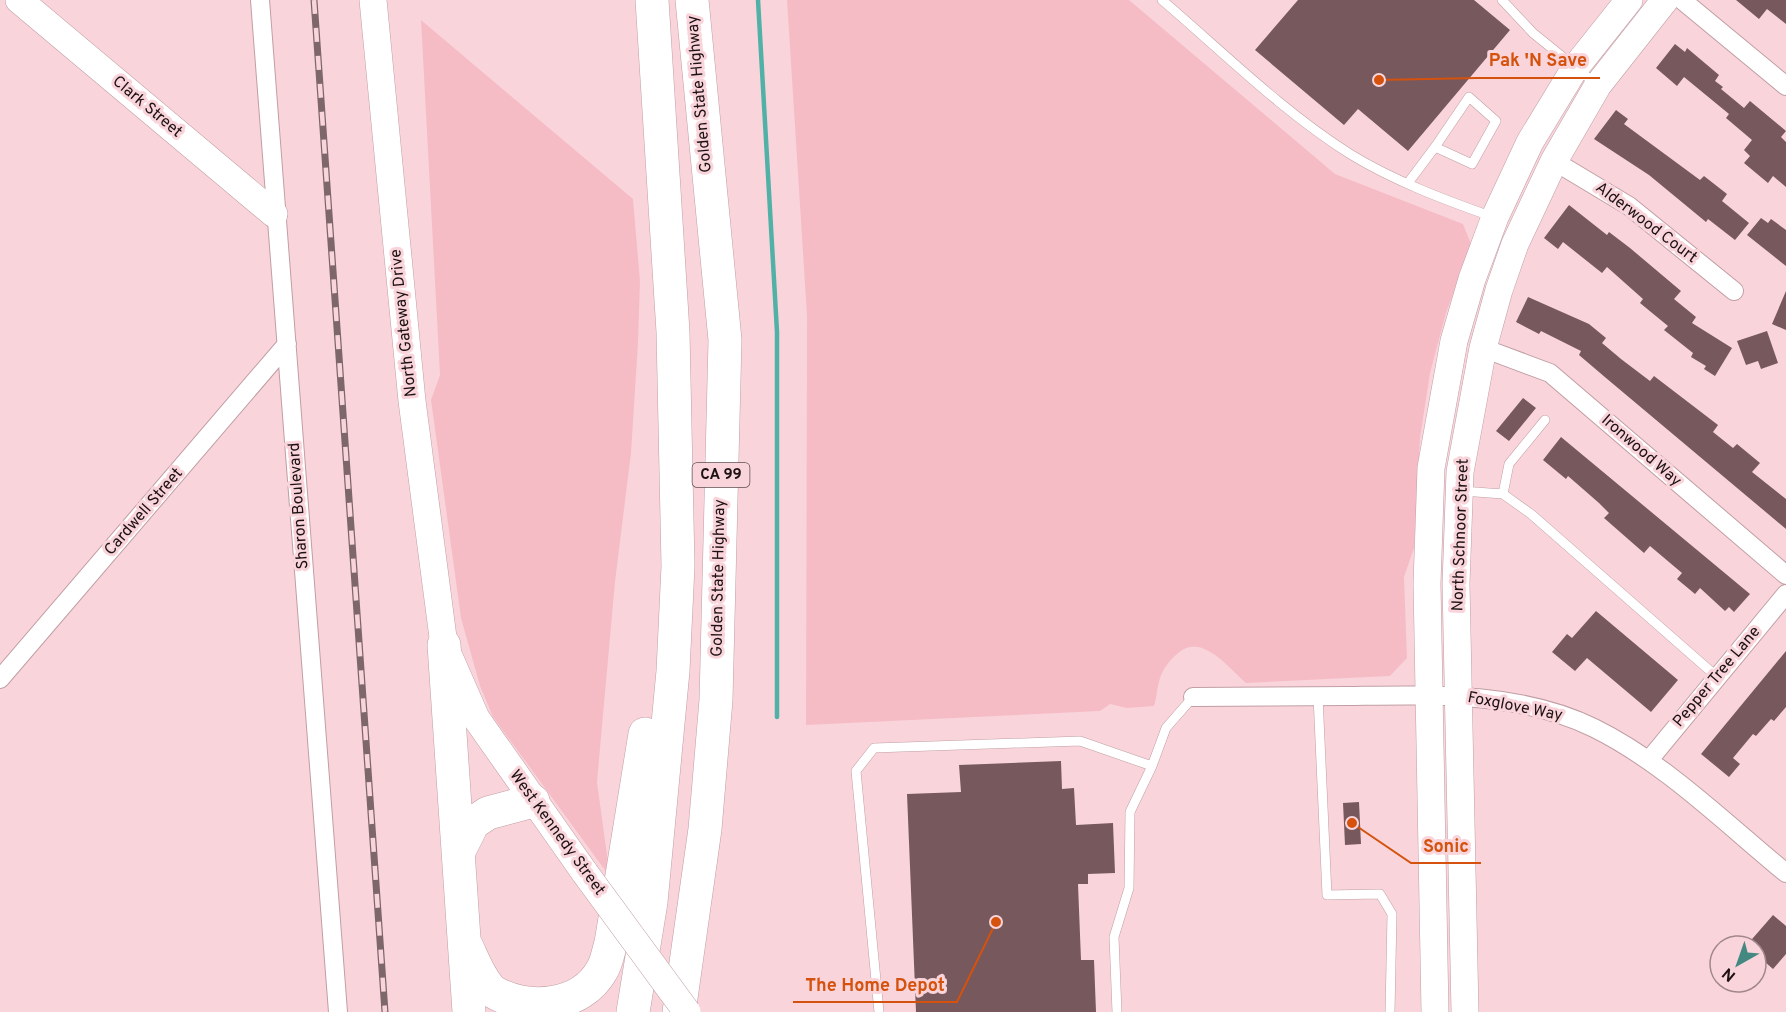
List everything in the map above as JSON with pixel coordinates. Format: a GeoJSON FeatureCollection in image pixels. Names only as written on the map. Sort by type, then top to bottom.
{"type":"FeatureCollection","features":[{"type":"Feature","properties":{"kind":"highway","name":"CA 99"},"geometry":{"type":"LineString","coordinates":[[633,1012],[651,902],[673,671],[678,567],[678,458],[652,0]]}},
{"type":"Feature","properties":{"kind":"highway","name":"Golden State Highway"},"geometry":{"type":"LineString","coordinates":[[679,1012],[705,829],[716,700],[724,340],[692,0]]}},
{"type":"Feature","properties":{"kind":"highway"},"geometry":{"type":"LineString","coordinates":[[465,943],[478,972],[493,991],[514,1005],[542,1009],[564,1005],[584,991],[603,969],[611,943],[641,770],[678,458]]}},
{"type":"Feature","properties":{"kind":"highway"},"geometry":{"type":"LineString","coordinates":[[444,645],[469,1012]]}},
{"type":"Feature","properties":{"kind":"highway"},"geometry":{"type":"LineString","coordinates":[[459,851],[473,823],[488,813],[533,801]]}},
{"type":"Feature","properties":{"kind":"highway"},"geometry":{"type":"LineString","coordinates":[[686,1012],[689,951]]}},
{"type":"Feature","properties":{"kind":"street","name":"Clark Street"},"geometry":{"type":"LineString","coordinates":[[19,0],[274,214]]}},
{"type":"Feature","properties":{"kind":"street","name":"Sharon Boulevard"},"geometry":{"type":"LineString","coordinates":[[260,0],[274,214],[287,344],[338,1012]]}},
{"type":"Feature","properties":{"kind":"street","name":"North Gateway Drive"},"geometry":{"type":"LineString","coordinates":[[373,0],[412,401],[444,645]]}},
{"type":"Feature","properties":{"kind":"street","name":"North Schnoor Street"},"geometry":{"type":"LineString","coordinates":[[1436,1012],[1427,584],[1431,468],[1454,341],[1472,279],[1495,217],[1530,142],[1575,68],[1629,0]]}},
{"type":"Feature","properties":{"kind":"street","name":"North Schnoor Street"},"geometry":{"type":"LineString","coordinates":[[1465,1012],[1456,584],[1460,472],[1483,348],[1515,244],[1554,161],[1598,85],[1665,0]]}},
{"type":"Feature","properties":{"kind":"street"},"geometry":{"type":"LineString","coordinates":[[1682,0],[1786,86]]}},
{"type":"Feature","properties":{"kind":"street","name":"Alderwood Court"},"geometry":{"type":"LineString","coordinates":[[1554,161],[1629,206],[1734,291]]}},
{"type":"Feature","properties":{"kind":"street","name":"Cardwell Street"},"geometry":{"type":"LineString","coordinates":[[0,679],[287,344]]}},
{"type":"Feature","properties":{"kind":"street","name":"Ironwood Way"},"geometry":{"type":"LineString","coordinates":[[1483,348],[1550,373],[1786,575]]}},
{"type":"Feature","properties":{"kind":"street","name":"Pepper Tree Lane"},"geometry":{"type":"LineString","coordinates":[[1649,760],[1786,594]]}},
{"type":"Feature","properties":{"kind":"street","name":"West Kennedy Street"},"geometry":{"type":"LineString","coordinates":[[444,645],[476,718],[533,801],[686,1012]]}},
{"type":"Feature","properties":{"kind":"street","name":"Foxglove Way"},"geometry":{"type":"LineString","coordinates":[[1193,697],[1431,695],[1460,697],[1557,713],[1594,728],[1649,760],[1786,873]]}},
{"type":"Feature","properties":{"kind":"street"},"geometry":{"type":"LineString","coordinates":[[1434,950],[1453,973],[1452,1012]]}},
{"type":"Feature","properties":{"kind":"lane"},"geometry":{"type":"LineString","coordinates":[[1162,0],[1300,118],[1352,154],[1408,183],[1495,217]]}},
{"type":"Feature","properties":{"kind":"lane"},"geometry":{"type":"LineString","coordinates":[[1502,0],[1533,33],[1598,85]]}},
{"type":"Feature","properties":{"kind":"lane"},"geometry":{"type":"LineString","coordinates":[[1408,183],[1468,97],[1496,121],[1472,164],[1435,147]]}},
{"type":"Feature","properties":{"kind":"lane"},"geometry":{"type":"LineString","coordinates":[[1503,494],[1509,464],[1545,420]]}},
{"type":"Feature","properties":{"kind":"lane"},"geometry":{"type":"LineString","coordinates":[[1459,491],[1503,494],[1531,514],[1716,676]]}},
{"type":"Feature","properties":{"kind":"lane"},"geometry":{"type":"LineString","coordinates":[[1318,696],[1327,895],[1380,894],[1392,914],[1390,1012]]}},
{"type":"Feature","properties":{"kind":"lane"},"geometry":{"type":"LineString","coordinates":[[1117,1012],[1114,937],[1129,888],[1130,812],[1152,766],[1166,728],[1193,697]]}},
{"type":"Feature","properties":{"kind":"lane"},"geometry":{"type":"LineString","coordinates":[[879,1012],[856,771],[874,748],[1080,741],[1152,766]]}},
{"type":"Feature","properties":{"kind":"shaded area"},"geometry":{"type":"Polygon","coordinates":[[[787,0],[1129,0],[1335,174],[1463,224],[1471,244],[1446,313],[1430,373],[1420,438],[1414,548],[1404,577],[1407,658],[1390,676],[1246,683],[1214,654],[1195,647],[1185,648],[1166,665],[1160,678],[1154,706],[1127,708],[1110,704],[1100,711],[806,725],[807,316],[787,0]]]}},
{"type":"Feature","properties":{"kind":"shaded area"},"geometry":{"type":"Polygon","coordinates":[[[421,20],[633,199],[640,281],[638,343],[631,453],[615,582],[597,782],[610,877],[493,717],[480,686],[461,618],[431,400],[440,375],[421,20]]]}},
{"type":"Feature","properties":{"kind":"building"},"geometry":{"type":"Polygon","coordinates":[[[1298,0],[1474,0],[1510,30],[1408,151],[1358,109],[1344,125],[1255,50],[1298,0]]]}},
{"type":"Feature","properties":{"kind":"building"},"geometry":{"type":"Polygon","coordinates":[[[1736,0],[1786,0],[1786,24],[1767,9],[1759,19],[1736,0]]]}},
{"type":"Feature","properties":{"kind":"building"},"geometry":{"type":"Polygon","coordinates":[[[1675,44],[1685,52],[1687,48],[1719,75],[1715,81],[1723,87],[1721,89],[1744,108],[1750,101],[1786,131],[1781,137],[1786,142],[1786,187],[1773,176],[1768,183],[1744,163],[1750,156],[1744,150],[1752,140],[1726,118],[1729,114],[1684,77],[1677,86],[1656,68],[1675,44]]]}},
{"type":"Feature","properties":{"kind":"building"},"geometry":{"type":"Polygon","coordinates":[[[1616,110],[1628,119],[1624,124],[1700,180],[1704,176],[1727,194],[1722,201],[1749,223],[1735,240],[1708,219],[1706,222],[1649,175],[1594,139],[1616,110]]]}},
{"type":"Feature","properties":{"kind":"building"},"geometry":{"type":"Polygon","coordinates":[[[1569,205],[1607,235],[1609,232],[1630,248],[1681,291],[1674,299],[1696,317],[1692,323],[1732,348],[1715,376],[1704,369],[1706,366],[1691,357],[1693,353],[1664,330],[1668,326],[1640,303],[1643,299],[1607,267],[1602,273],[1563,242],[1558,249],[1544,238],[1569,205]]]}},
{"type":"Feature","properties":{"kind":"building"},"geometry":{"type":"Polygon","coordinates":[[[1761,218],[1768,223],[1771,219],[1786,230],[1786,266],[1747,235],[1761,218]]]}},
{"type":"Feature","properties":{"kind":"building"},"geometry":{"type":"Polygon","coordinates":[[[1786,291],[1786,330],[1772,324],[1786,291]]]}},
{"type":"Feature","properties":{"kind":"building"},"geometry":{"type":"Polygon","coordinates":[[[1528,297],[1589,324],[1606,338],[1602,343],[1621,359],[1650,381],[1654,376],[1718,425],[1713,432],[1733,448],[1737,444],[1760,463],[1752,472],[1786,499],[1786,529],[1579,355],[1581,351],[1541,331],[1539,334],[1516,322],[1528,297]]]}},
{"type":"Feature","properties":{"kind":"building"},"geometry":{"type":"Polygon","coordinates":[[[1767,331],[1778,363],[1761,369],[1758,361],[1746,365],[1737,341],[1767,331]]]}},
{"type":"Feature","properties":{"kind":"building"},"geometry":{"type":"Polygon","coordinates":[[[1523,398],[1536,408],[1509,441],[1496,431],[1523,398]]]}},
{"type":"Feature","properties":{"kind":"building"},"geometry":{"type":"Polygon","coordinates":[[[1561,437],[1750,594],[1734,612],[1729,607],[1725,611],[1700,588],[1695,594],[1677,579],[1682,573],[1650,546],[1644,553],[1604,518],[1609,513],[1599,503],[1568,476],[1566,479],[1543,460],[1561,437]]]}},
{"type":"Feature","properties":{"kind":"building"},"geometry":{"type":"Polygon","coordinates":[[[1596,611],[1678,680],[1651,712],[1587,658],[1575,671],[1552,652],[1567,634],[1572,638],[1596,611]]]}},
{"type":"Feature","properties":{"kind":"building"},"geometry":{"type":"Polygon","coordinates":[[[1786,651],[1786,707],[1756,736],[1753,734],[1733,758],[1740,764],[1729,777],[1701,754],[1786,651]]]}},
{"type":"Feature","properties":{"kind":"building"},"geometry":{"type":"Polygon","coordinates":[[[1061,761],[1062,789],[1074,788],[1076,825],[1113,823],[1115,873],[1088,874],[1088,884],[1078,884],[1081,960],[1094,960],[1096,1012],[916,1012],[907,794],[961,792],[959,765],[1061,761]]]}},
{"type":"Feature","properties":{"kind":"building"},"geometry":{"type":"Polygon","coordinates":[[[1359,802],[1361,844],[1345,845],[1343,803],[1359,802]]]}},
{"type":"Feature","properties":{"kind":"building"},"geometry":{"type":"Polygon","coordinates":[[[1773,915],[1786,926],[1786,954],[1773,969],[1768,965],[1768,934],[1756,934],[1773,915]]]}},
{"type":"Feature","properties":{"kind":"waterway"},"geometry":{"type":"LineString","coordinates":[[758,0],[777,332],[777,717]]}},
{"type":"Feature","properties":{"kind":"railway"},"geometry":{"type":"LineString","coordinates":[[314,0],[385,1012]]}},
{"type":"Feature","properties":{"kind":"place","name":"Pak 'N Save"},"geometry":{"type":"Point","coordinates":[1379,80]}},
{"type":"Feature","properties":{"kind":"place","name":"Sonic"},"geometry":{"type":"Point","coordinates":[1352,823]}},
{"type":"Feature","properties":{"kind":"place","name":"The Home Depot"},"geometry":{"type":"Point","coordinates":[996,922]}}]}
